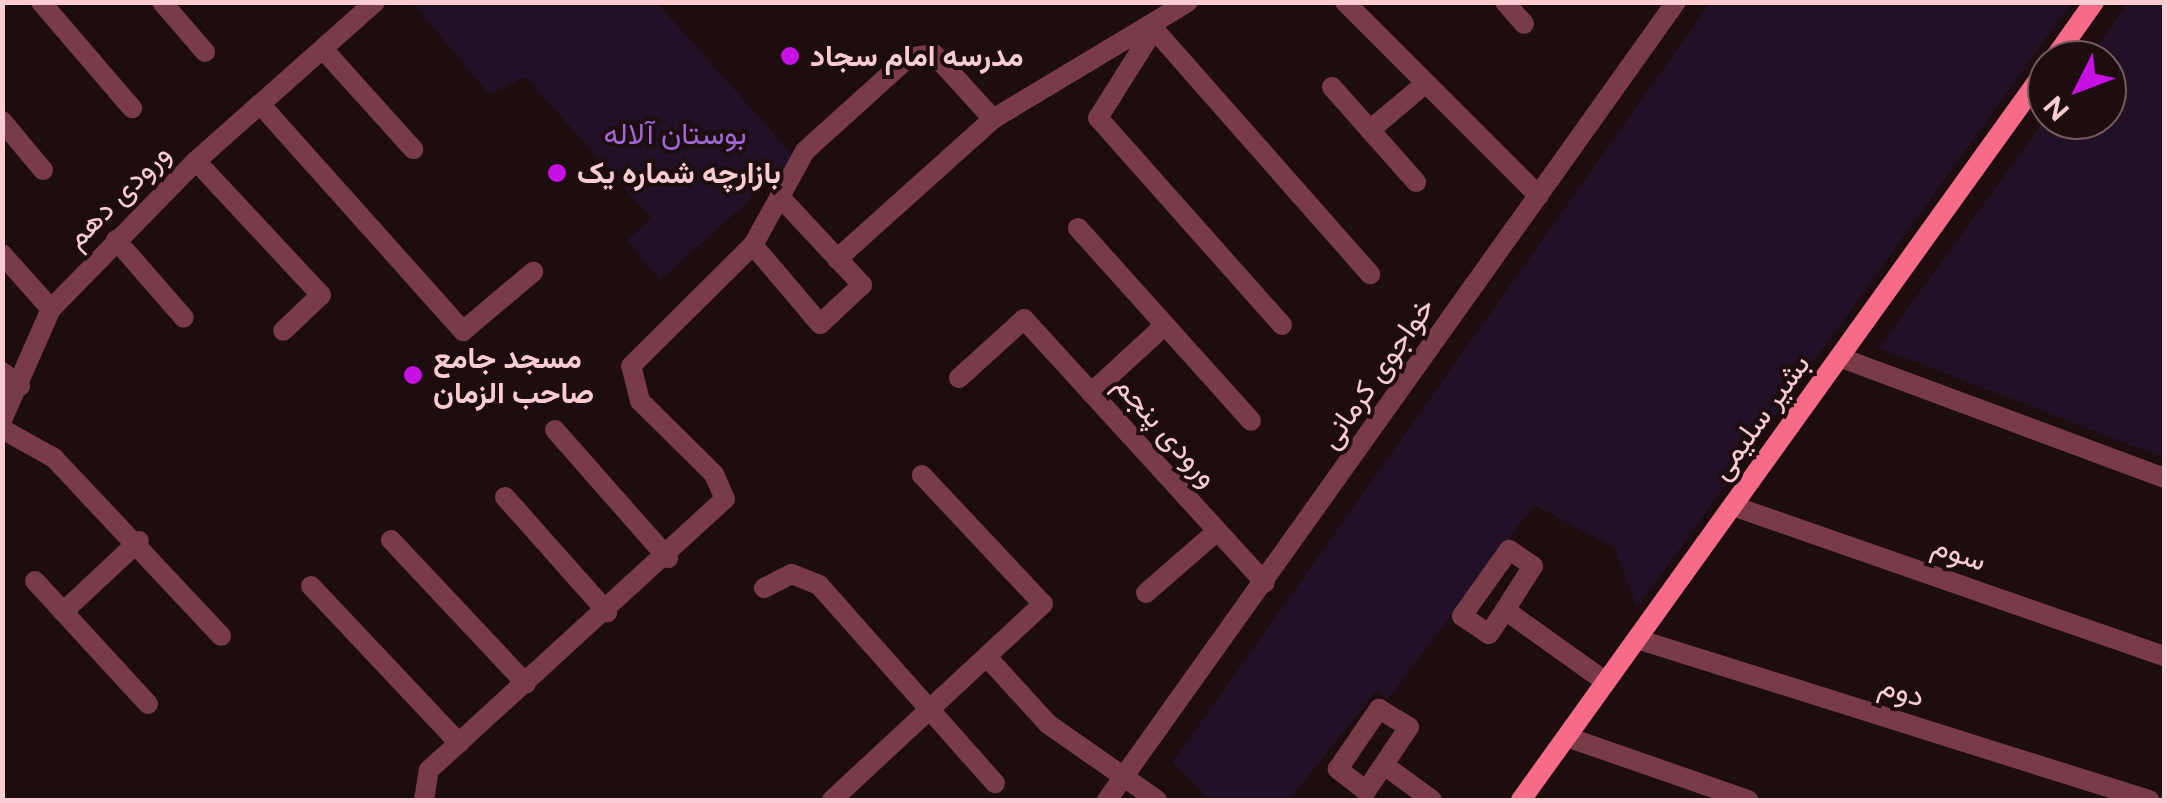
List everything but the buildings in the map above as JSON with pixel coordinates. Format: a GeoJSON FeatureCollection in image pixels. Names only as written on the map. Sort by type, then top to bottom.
{"type":"FeatureCollection","features":[{"type":"Feature","properties":{"kind":"main road"},"geometry":{"type":"LineString","coordinates":[[2067,40],[2094,2]]}},
{"type":"Feature","properties":{"kind":"main road","name":"بشیر سلیمی"},"geometry":{"type":"LineString","coordinates":[[1522,800],[2027,96]]}},
{"type":"Feature","properties":{"kind":"street"},"geometry":{"type":"LineString","coordinates":[[41,2],[132,108]]}},
{"type":"Feature","properties":{"kind":"street"},"geometry":{"type":"LineString","coordinates":[[162,2],[205,52]]}},
{"type":"Feature","properties":{"kind":"street","name":"ورودی دهم"},"geometry":{"type":"LineString","coordinates":[[2,420],[51,309],[196,162],[375,2]]}},
{"type":"Feature","properties":{"kind":"street"},"geometry":{"type":"LineString","coordinates":[[837,259],[993,119],[1154,30],[1188,2]]}},
{"type":"Feature","properties":{"kind":"street"},"geometry":{"type":"LineString","coordinates":[[1345,2],[1420,87],[1539,196]]}},
{"type":"Feature","properties":{"kind":"street"},"geometry":{"type":"LineString","coordinates":[[1504,2],[1524,24]]}},
{"type":"Feature","properties":{"kind":"street","name":"خواجوی کرمانی"},"geometry":{"type":"LineString","coordinates":[[1110,800],[1676,2]]}},
{"type":"Feature","properties":{"kind":"street"},"geometry":{"type":"LineString","coordinates":[[1154,30],[1370,274]]}},
{"type":"Feature","properties":{"kind":"street"},"geometry":{"type":"LineString","coordinates":[[1154,30],[1098,118],[1282,324]]}},
{"type":"Feature","properties":{"kind":"street"},"geometry":{"type":"LineString","coordinates":[[323,49],[414,149]]}},
{"type":"Feature","properties":{"kind":"street"},"geometry":{"type":"LineString","coordinates":[[424,800],[429,770],[668,558],[725,499],[714,474],[640,400],[631,366],[753,245],[805,151],[908,58],[934,54],[993,119]]}},
{"type":"Feature","properties":{"kind":"street"},"geometry":{"type":"LineString","coordinates":[[1332,87],[1416,182]]}},
{"type":"Feature","properties":{"kind":"street"},"geometry":{"type":"LineString","coordinates":[[1370,130],[1420,87]]}},
{"type":"Feature","properties":{"kind":"street"},"geometry":{"type":"LineString","coordinates":[[260,104],[463,332],[534,272]]}},
{"type":"Feature","properties":{"kind":"street"},"geometry":{"type":"LineString","coordinates":[[2,121],[43,170]]}},
{"type":"Feature","properties":{"kind":"street"},"geometry":{"type":"LineString","coordinates":[[196,162],[320,295],[282,331]]}},
{"type":"Feature","properties":{"kind":"street"},"geometry":{"type":"LineString","coordinates":[[753,245],[820,324],[862,285],[781,198]]}},
{"type":"Feature","properties":{"kind":"street"},"geometry":{"type":"LineString","coordinates":[[1078,228],[1251,420]]}},
{"type":"Feature","properties":{"kind":"street"},"geometry":{"type":"LineString","coordinates":[[116,240],[184,318]]}},
{"type":"Feature","properties":{"kind":"street"},"geometry":{"type":"LineString","coordinates":[[2,254],[51,309]]}},
{"type":"Feature","properties":{"kind":"street","name":"ورودی پنجم"},"geometry":{"type":"LineString","coordinates":[[958,378],[1024,319],[1265,582]]}},
{"type":"Feature","properties":{"kind":"street"},"geometry":{"type":"LineString","coordinates":[[1091,393],[1165,325]]}},
{"type":"Feature","properties":{"kind":"street"},"geometry":{"type":"LineString","coordinates":[[1839,357],[2164,478]]}},
{"type":"Feature","properties":{"kind":"street"},"geometry":{"type":"LineString","coordinates":[[2,372],[20,386]]}},
{"type":"Feature","properties":{"kind":"street"},"geometry":{"type":"LineString","coordinates":[[2,429],[54,458],[139,542],[221,636]]}},
{"type":"Feature","properties":{"kind":"street"},"geometry":{"type":"LineString","coordinates":[[554,430],[668,558]]}},
{"type":"Feature","properties":{"kind":"street"},"geometry":{"type":"LineString","coordinates":[[832,800],[1042,604],[922,475]]}},
{"type":"Feature","properties":{"kind":"street"},"geometry":{"type":"LineString","coordinates":[[505,497],[608,612]]}},
{"type":"Feature","properties":{"kind":"street","name":"سوم"},"geometry":{"type":"LineString","coordinates":[[1733,506],[2164,656]]}},
{"type":"Feature","properties":{"kind":"street"},"geometry":{"type":"LineString","coordinates":[[1146,593],[1217,530]]}},
{"type":"Feature","properties":{"kind":"street"},"geometry":{"type":"LineString","coordinates":[[391,540],[526,684]]}},
{"type":"Feature","properties":{"kind":"street"},"geometry":{"type":"LineString","coordinates":[[63,612],[139,542]]}},
{"type":"Feature","properties":{"kind":"street"},"geometry":{"type":"LineString","coordinates":[[764,588],[792,574],[819,585],[996,783]]}},
{"type":"Feature","properties":{"kind":"street"},"geometry":{"type":"LineString","coordinates":[[35,581],[148,704]]}},
{"type":"Feature","properties":{"kind":"street"},"geometry":{"type":"LineString","coordinates":[[311,586],[459,743]]}},
{"type":"Feature","properties":{"kind":"street"},"geometry":{"type":"LineString","coordinates":[[1506,610],[1606,682]]}},
{"type":"Feature","properties":{"kind":"street","name":"دوم"},"geometry":{"type":"LineString","coordinates":[[1637,639],[2149,800]]}},
{"type":"Feature","properties":{"kind":"street"},"geometry":{"type":"LineString","coordinates":[[986,656],[1048,724],[1158,800]]}},
{"type":"Feature","properties":{"kind":"street"},"geometry":{"type":"LineString","coordinates":[[1567,737],[1748,800]]}},
{"type":"Feature","properties":{"kind":"street"},"geometry":{"type":"LineString","coordinates":[[1384,765],[1432,800]]}},
{"type":"Feature","properties":{"kind":"green space","name":"بوستان آلاله"},"geometry":{"type":"Polygon","coordinates":[[[413,3],[657,3],[796,159],[660,280],[627,241],[651,218],[526,77],[489,94],[413,3]]]}},
{"type":"Feature","properties":{"kind":"green space"},"geometry":{"type":"Polygon","coordinates":[[[1710,3],[2071,3],[2044,40],[2027,40],[2027,64],[1637,608],[1614,547],[1534,505],[1388,699],[1376,691],[1289,800],[1209,800],[1173,762],[1710,3]]]}},
{"type":"Feature","properties":{"kind":"green space"},"geometry":{"type":"Polygon","coordinates":[[[2128,3],[2164,3],[2164,458],[1879,348],[2030,140],[2127,140],[2127,40],[2102,40],[2128,3]]]}},
{"type":"Feature","properties":{"kind":"place","name":"مدرسه امام سجاد"},"geometry":{"type":"Point","coordinates":[790,56]}},
{"type":"Feature","properties":{"kind":"place","name":"بازارچه شماره یک"},"geometry":{"type":"Point","coordinates":[557,173]}},
{"type":"Feature","properties":{"kind":"place","name":"مسجد جامع صاحب الزمان"},"geometry":{"type":"Point","coordinates":[413,375]}}]}
